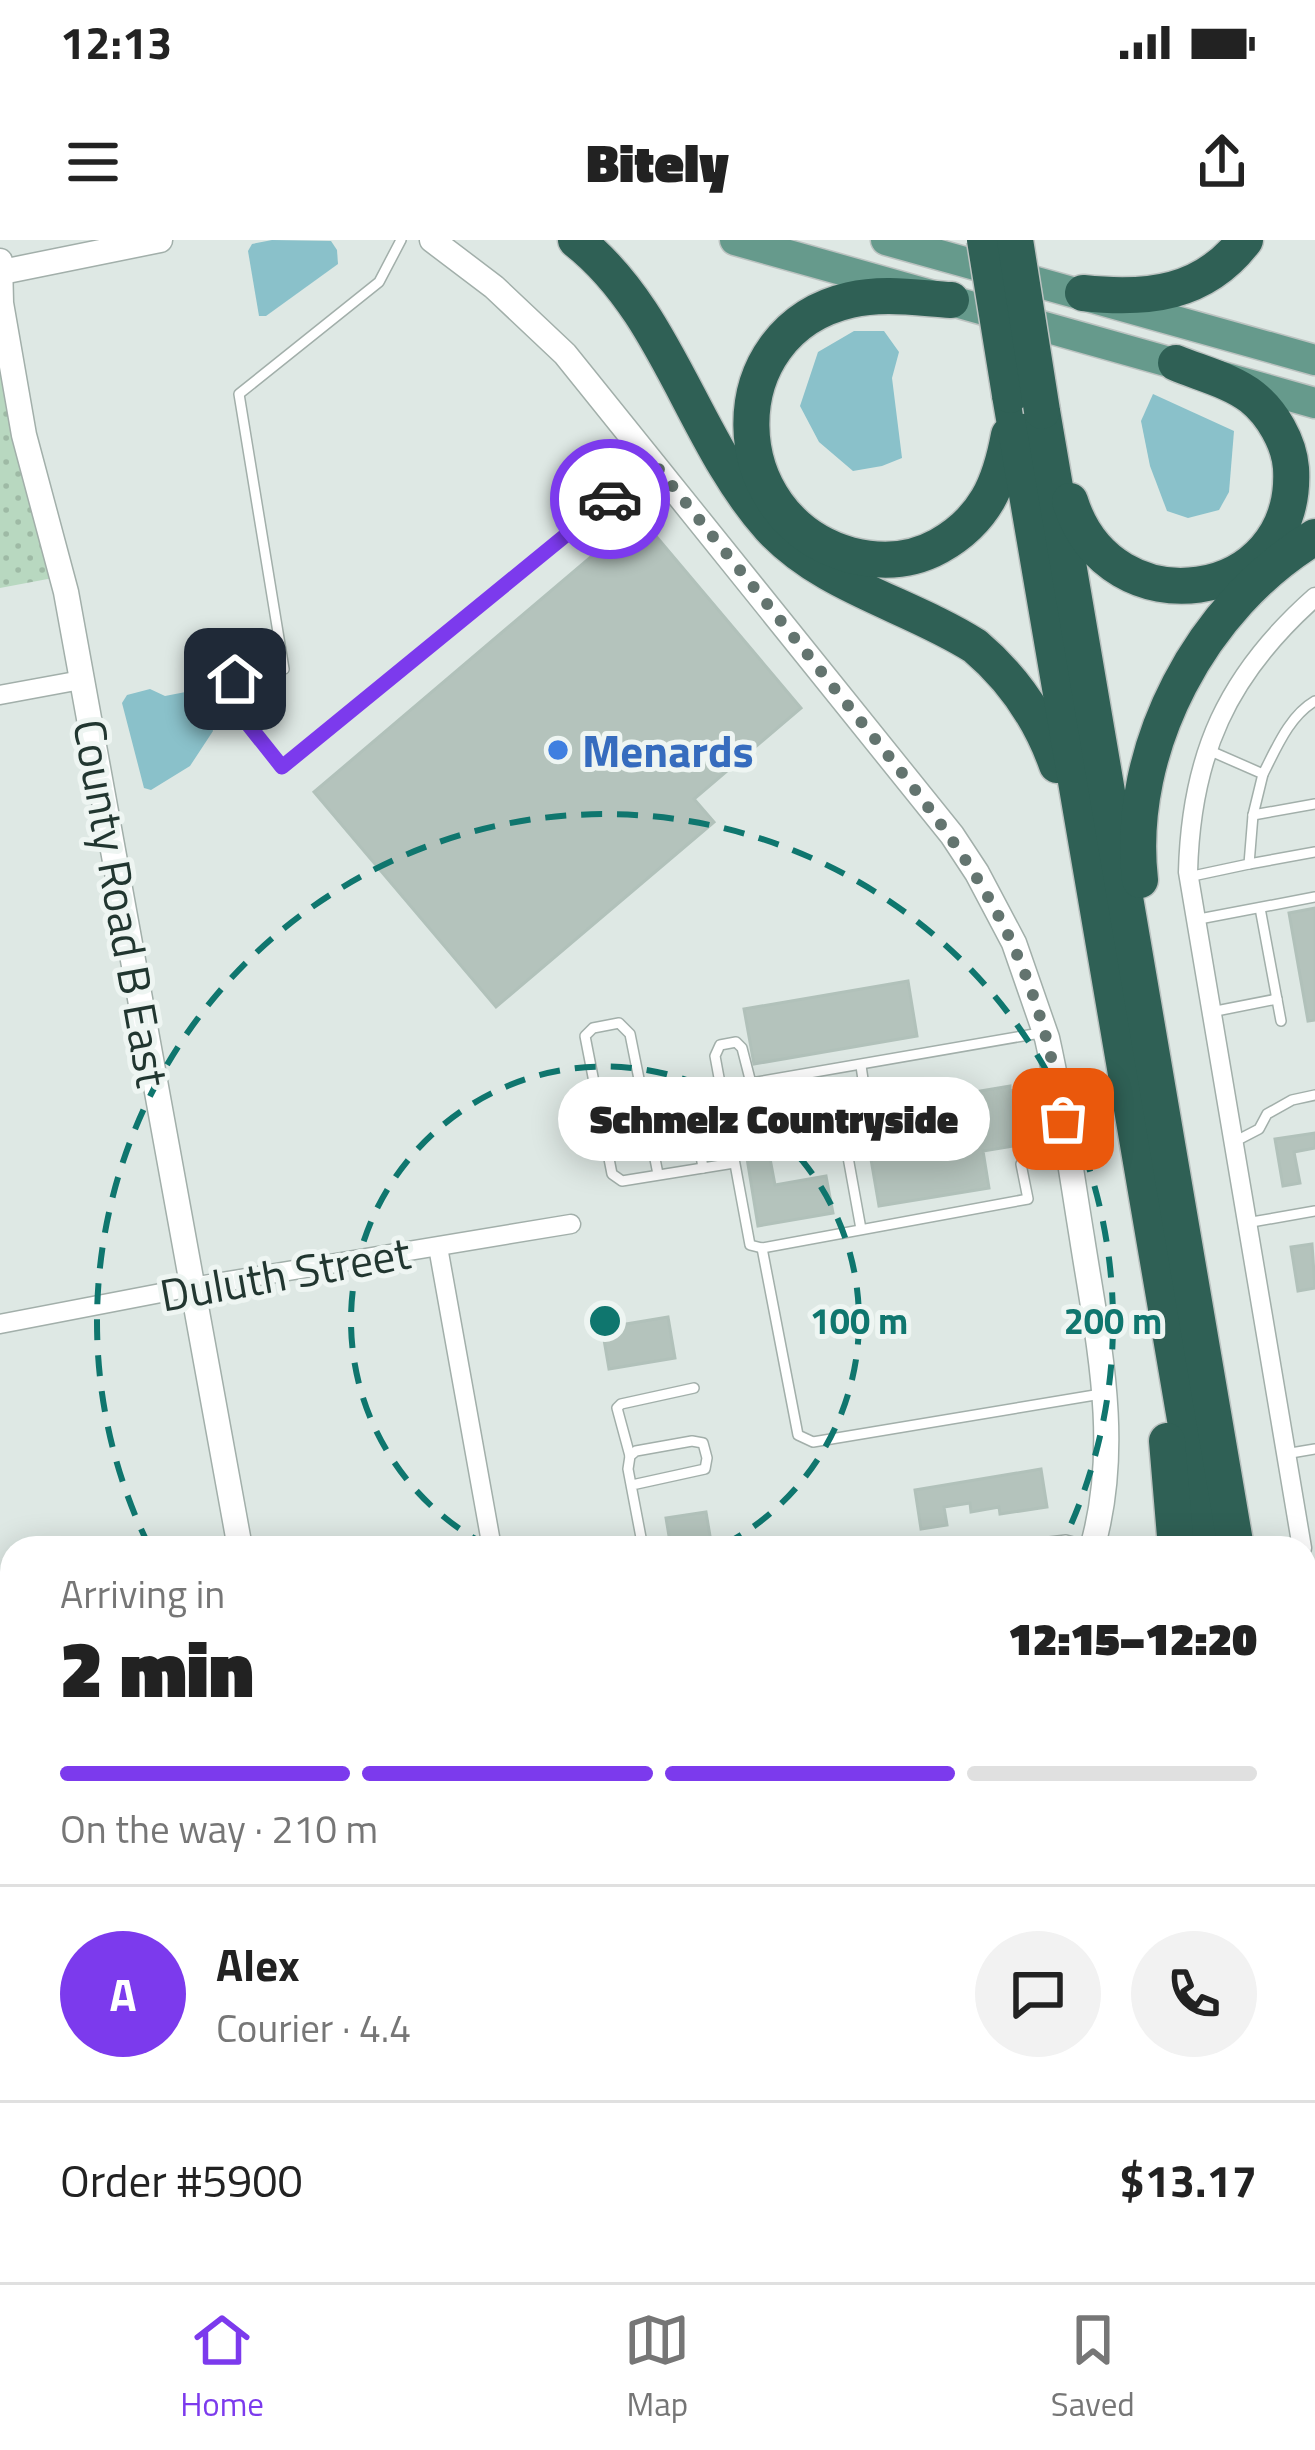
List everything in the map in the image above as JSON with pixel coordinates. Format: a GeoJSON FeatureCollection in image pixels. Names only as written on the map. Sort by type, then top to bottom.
{"type":"FeatureCollection","features":[{"type":"Feature","properties":{"kind":"highway"},"geometry":{"type":"LineString","coordinates":[[576,240],[623,286],[733,476],[770,527],[816,565],[975,646],[1016,687],[1036,714],[1049,744],[1098,909]]}},
{"type":"Feature","properties":{"kind":"highway"},"geometry":{"type":"LineString","coordinates":[[985,240],[1158,1093],[1234,1536]]}},
{"type":"Feature","properties":{"kind":"highway"},"geometry":{"type":"LineString","coordinates":[[1016,240],[1022,406],[1098,909],[1205,1536]]}},
{"type":"Feature","properties":{"kind":"highway"},"geometry":{"type":"LineString","coordinates":[[1083,293],[1134,297],[1175,291],[1216,271],[1245,240]]}},
{"type":"Feature","properties":{"kind":"highway"},"geometry":{"type":"LineString","coordinates":[[951,301],[854,298],[831,305],[790,332],[761,372],[753,398],[752,444],[767,490],[782,512],[820,543],[861,557],[908,558],[950,540],[983,510],[1003,471],[1022,406]]}},
{"type":"Feature","properties":{"kind":"highway"},"geometry":{"type":"LineString","coordinates":[[1022,406],[1096,550],[1130,576],[1150,584],[1193,587],[1219,581],[1256,558],[1270,542],[1288,503],[1290,461],[1277,428],[1249,394],[1176,363]]}},
{"type":"Feature","properties":{"kind":"highway"},"geometry":{"type":"LineString","coordinates":[[1158,1093],[1138,864],[1142,796],[1150,760],[1164,718],[1202,648],[1275,566],[1315,537]]}},
{"type":"Feature","properties":{"kind":"highway"},"geometry":{"type":"LineString","coordinates":[[1165,1133],[1257,1536]]}},
{"type":"Feature","properties":{"kind":"highway"},"geometry":{"type":"LineString","coordinates":[[1159,1276],[1175,1536]]}},
{"type":"Feature","properties":{"kind":"main road"},"geometry":{"type":"LineString","coordinates":[[735,240],[1315,403]]}},
{"type":"Feature","properties":{"kind":"main road"},"geometry":{"type":"LineString","coordinates":[[886,240],[1315,360]]}},
{"type":"Feature","properties":{"kind":"street"},"geometry":{"type":"LineString","coordinates":[[1,269],[92,248],[160,240]]}},
{"type":"Feature","properties":{"kind":"street"},"geometry":{"type":"LineString","coordinates":[[431,240],[531,319],[565,354],[964,854],[1014,943],[1045,1032],[1105,1394],[1108,1449],[1094,1536]]}},
{"type":"Feature","properties":{"kind":"street","name":"County Road B East"},"geometry":{"type":"LineString","coordinates":[[1,269],[1,303],[24,435],[66,592],[238,1536]]}},
{"type":"Feature","properties":{"kind":"street"},"geometry":{"type":"LineString","coordinates":[[1300,1536],[1188,877],[1189,825],[1206,749],[1243,676],[1315,597]]}},
{"type":"Feature","properties":{"kind":"street"},"geometry":{"type":"LineString","coordinates":[[0,695],[81,680]]}},
{"type":"Feature","properties":{"kind":"street","name":"Duluth Street"},"geometry":{"type":"LineString","coordinates":[[0,1324],[571,1224]]}},
{"type":"Feature","properties":{"kind":"street"},"geometry":{"type":"LineString","coordinates":[[437,1247],[490,1536]]}},
{"type":"Feature","properties":{"kind":"lane"},"geometry":{"type":"LineString","coordinates":[[401,240],[379,282],[239,394],[284,669],[235,679],[243,718],[282,767],[654,463]]}},
{"type":"Feature","properties":{"kind":"lane"},"geometry":{"type":"LineString","coordinates":[[1250,864],[1253,814],[1263,774],[1284,734],[1315,700]]}},
{"type":"Feature","properties":{"kind":"lane"},"geometry":{"type":"LineString","coordinates":[[1206,749],[1263,774]]}},
{"type":"Feature","properties":{"kind":"lane"},"geometry":{"type":"LineString","coordinates":[[1253,814],[1315,804]]}},
{"type":"Feature","properties":{"kind":"lane"},"geometry":{"type":"LineString","coordinates":[[1188,877],[1315,852]]}},
{"type":"Feature","properties":{"kind":"lane"},"geometry":{"type":"LineString","coordinates":[[1194,920],[1315,897]]}},
{"type":"Feature","properties":{"kind":"lane"},"geometry":{"type":"LineString","coordinates":[[1260,908],[1281,1021]]}},
{"type":"Feature","properties":{"kind":"lane"},"geometry":{"type":"LineString","coordinates":[[1210,1012],[1277,999]]}},
{"type":"Feature","properties":{"kind":"lane"},"geometry":{"type":"LineString","coordinates":[[658,1174],[630,1034],[619,1023],[593,1028],[585,1036],[611,1174],[622,1181],[734,1162]]}},
{"type":"Feature","properties":{"kind":"lane"},"geometry":{"type":"LineString","coordinates":[[751,1083],[1045,1032]]}},
{"type":"Feature","properties":{"kind":"lane"},"geometry":{"type":"LineString","coordinates":[[760,1129],[742,1048],[736,1042],[720,1045],[715,1056],[750,1245],[762,1248],[1028,1199],[1021,1164],[1068,1154]]}},
{"type":"Feature","properties":{"kind":"lane"},"geometry":{"type":"LineString","coordinates":[[728,1134],[867,1106],[861,1066]]}},
{"type":"Feature","properties":{"kind":"lane"},"geometry":{"type":"LineString","coordinates":[[1232,1142],[1259,1130],[1267,1114],[1315,1095]]}},
{"type":"Feature","properties":{"kind":"lane"},"geometry":{"type":"LineString","coordinates":[[693,1105],[703,1168]]}},
{"type":"Feature","properties":{"kind":"lane"},"geometry":{"type":"LineString","coordinates":[[840,1113],[861,1228]]}},
{"type":"Feature","properties":{"kind":"lane"},"geometry":{"type":"LineString","coordinates":[[1246,1222],[1315,1211]]}},
{"type":"Feature","properties":{"kind":"lane"},"geometry":{"type":"LineString","coordinates":[[762,1248],[798,1435],[813,1442],[1105,1394]]}},
{"type":"Feature","properties":{"kind":"lane"},"geometry":{"type":"LineString","coordinates":[[641,1536],[630,1456],[617,1408],[694,1388]]}},
{"type":"Feature","properties":{"kind":"lane"},"geometry":{"type":"LineString","coordinates":[[630,1456],[692,1441],[703,1443],[707,1458],[705,1469],[691,1475],[632,1486]]}},
{"type":"Feature","properties":{"kind":"lane"},"geometry":{"type":"LineString","coordinates":[[1285,1454],[1315,1449]]}},
{"type":"Feature","properties":{"kind":"green space"},"geometry":{"type":"Polygon","coordinates":[[[0,289],[53,578],[0,588],[0,289]]]}},
{"type":"Feature","properties":{"kind":"water"},"geometry":{"type":"Polygon","coordinates":[[[331,241],[338,264],[266,316],[259,316],[248,251],[252,244],[331,241]]]}},
{"type":"Feature","properties":{"kind":"water"},"geometry":{"type":"Polygon","coordinates":[[[854,331],[884,331],[899,352],[892,378],[902,458],[853,471],[819,442],[800,406],[818,352],[854,331]]]}},
{"type":"Feature","properties":{"kind":"water"},"geometry":{"type":"Polygon","coordinates":[[[1153,394],[1234,431],[1229,492],[1219,510],[1188,518],[1167,511],[1150,466],[1141,421],[1153,394]]]}},
{"type":"Feature","properties":{"kind":"water"},"geometry":{"type":"Polygon","coordinates":[[[150,689],[165,696],[201,689],[213,731],[190,766],[151,790],[144,788],[122,703],[127,695],[150,689]]]}},
{"type":"Feature","properties":{"kind":"building","name":"Menards"},"geometry":{"type":"Polygon","coordinates":[[[639,516],[801,708],[694,799],[714,822],[496,1007],[314,792],[639,516]]]}},
{"type":"Feature","properties":{"kind":"building"},"geometry":{"type":"Polygon","coordinates":[[[1315,908],[1315,1020],[1308,1021],[1289,913],[1315,908]]]}},
{"type":"Feature","properties":{"kind":"building"},"geometry":{"type":"Polygon","coordinates":[[[908,981],[917,1036],[754,1064],[744,1009],[908,981]]]}},
{"type":"Feature","properties":{"kind":"building"},"geometry":{"type":"Polygon","coordinates":[[[1010,1086],[1010,1091],[1026,1088],[1034,1136],[1018,1139],[1019,1145],[983,1151],[989,1188],[879,1206],[866,1130],[892,1127],[890,1114],[896,1105],[1010,1086]]]}},
{"type":"Feature","properties":{"kind":"building"},"geometry":{"type":"Polygon","coordinates":[[[1315,1133],[1315,1148],[1294,1152],[1300,1183],[1283,1186],[1275,1139],[1315,1133]]]}},
{"type":"Feature","properties":{"kind":"building"},"geometry":{"type":"Polygon","coordinates":[[[768,1148],[775,1185],[826,1176],[833,1213],[758,1226],[746,1152],[768,1148]]]}},
{"type":"Feature","properties":{"kind":"building"},"geometry":{"type":"Polygon","coordinates":[[[1312,1244],[1315,1288],[1298,1291],[1291,1247],[1312,1244]]]}},
{"type":"Feature","properties":{"kind":"building"},"geometry":{"type":"Polygon","coordinates":[[[668,1317],[675,1358],[609,1369],[602,1328],[668,1317]]]}},
{"type":"Feature","properties":{"kind":"building"},"geometry":{"type":"Polygon","coordinates":[[[1041,1469],[1047,1507],[1000,1514],[999,1507],[971,1512],[970,1503],[944,1507],[947,1525],[921,1529],[915,1490],[1041,1469]]]}},
{"type":"Feature","properties":{"kind":"building"},"geometry":{"type":"Polygon","coordinates":[[[706,1512],[710,1536],[669,1536],[666,1518],[706,1512]]]}},
{"type":"Feature","properties":{"kind":"way so far"},"geometry":{"type":"LineString","coordinates":[[610,499],[654,463],[952,836],[995,905],[1032,986],[1063,1119]]}},
{"type":"Feature","properties":{"kind":"place","name":"Menards"},"geometry":{"type":"Point","coordinates":[558,750]}},
{"type":"Feature","properties":{"kind":"place","name":"Schmelz Countryside"},"geometry":{"type":"Point","coordinates":[1063,1119]}},
{"type":"Feature","properties":{"kind":"route"},"geometry":{"type":"LineString","coordinates":[[235,679],[243,718],[282,767],[610,499]]}}]}
